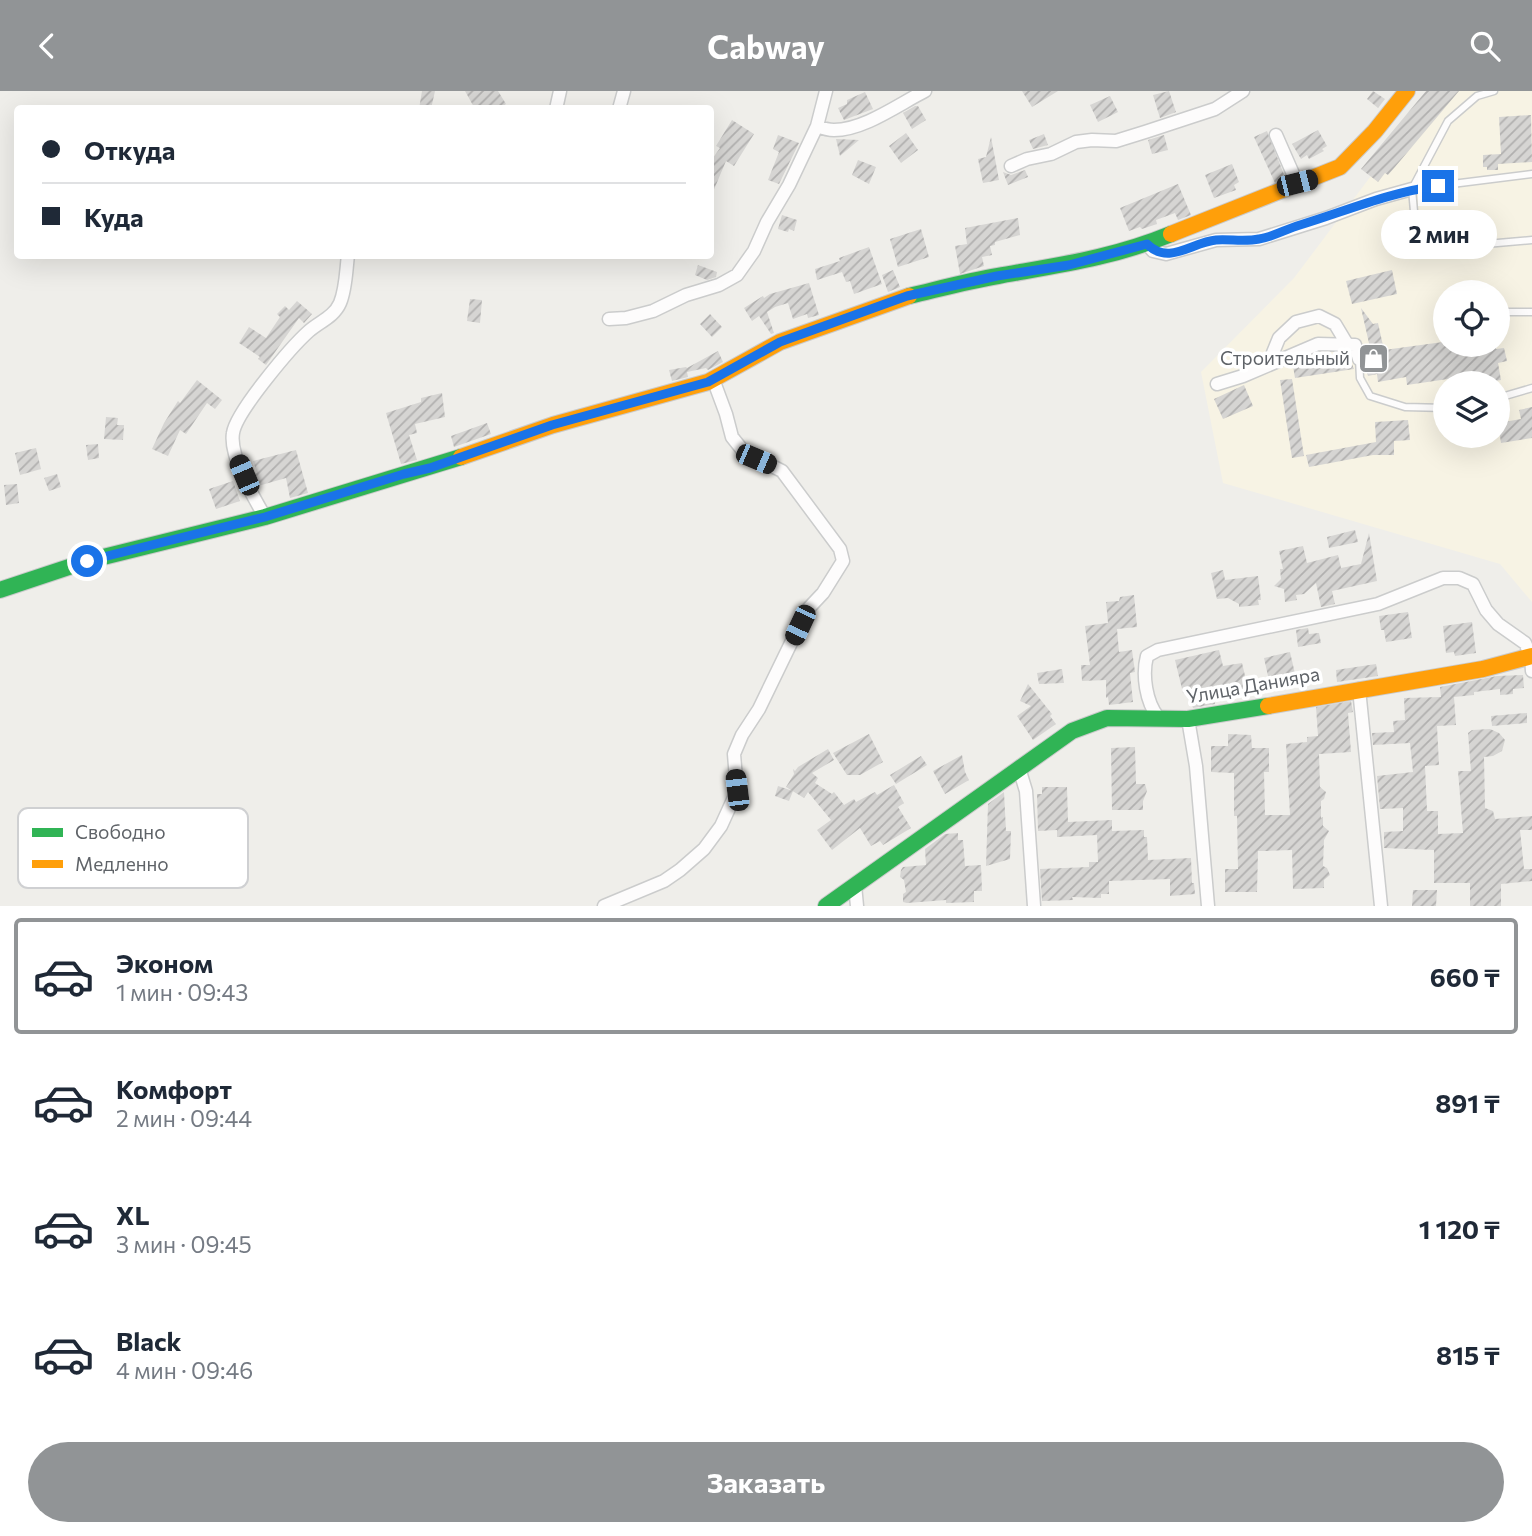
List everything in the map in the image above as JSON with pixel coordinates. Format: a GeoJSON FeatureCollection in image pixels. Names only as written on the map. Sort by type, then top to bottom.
{"type":"FeatureCollection","features":[{"type":"Feature","properties":{"kind":"street"},"geometry":{"type":"LineString","coordinates":[[609,319],[653,311],[687,295],[719,285],[737,275],[754,251],[767,222],[789,185],[817,126],[826,91]]}},
{"type":"Feature","properties":{"kind":"street"},"geometry":{"type":"LineString","coordinates":[[817,126],[833,130],[850,127],[892,111],[925,91]]}},
{"type":"Feature","properties":{"kind":"street"},"geometry":{"type":"LineString","coordinates":[[1011,166],[1027,159],[1051,154],[1076,142],[1116,141],[1144,132],[1215,109],[1244,91]]}},
{"type":"Feature","properties":{"kind":"street"},"geometry":{"type":"LineString","coordinates":[[0,590],[87,561],[265,517],[430,468],[552,425],[713,379],[780,342],[907,296],[997,276],[1069,265],[1147,244],[1340,167],[1375,131],[1407,91]]}},
{"type":"Feature","properties":{"kind":"street"},"geometry":{"type":"LineString","coordinates":[[1276,135],[1297,183]]}},
{"type":"Feature","properties":{"kind":"street"},"geometry":{"type":"LineString","coordinates":[[1147,244],[1153,251],[1166,254],[1216,240],[1259,239],[1412,189]]}},
{"type":"Feature","properties":{"kind":"street"},"geometry":{"type":"LineString","coordinates":[[265,517],[237,458],[233,446],[233,432],[242,413],[287,355],[310,330],[331,315],[340,303],[347,259]]}},
{"type":"Feature","properties":{"kind":"street"},"geometry":{"type":"LineString","coordinates":[[1268,365],[1279,338],[1296,322],[1319,316],[1335,324],[1347,344]]}},
{"type":"Feature","properties":{"kind":"street"},"geometry":{"type":"LineString","coordinates":[[1217,384],[1318,344],[1355,345],[1359,359]]}},
{"type":"Feature","properties":{"kind":"street"},"geometry":{"type":"LineString","coordinates":[[604,906],[664,881],[704,849],[721,826],[737,790],[734,754],[742,735],[759,709],[807,610],[824,593],[843,561],[840,549],[782,471],[744,452],[732,437],[713,379]]}},
{"type":"Feature","properties":{"kind":"street"},"geometry":{"type":"LineString","coordinates":[[1158,717],[1144,678],[1147,656],[1157,650],[1378,604],[1443,578],[1460,578],[1473,584],[1486,610],[1498,624],[1525,643],[1531,661]]}},
{"type":"Feature","properties":{"kind":"street","name":"Улица Данияра"},"geometry":{"type":"LineString","coordinates":[[826,906],[1019,768],[1088,723],[1107,718],[1188,719],[1531,661]]}},
{"type":"Feature","properties":{"kind":"street"},"geometry":{"type":"LineString","coordinates":[[1359,689],[1381,906]]}},
{"type":"Feature","properties":{"kind":"street"},"geometry":{"type":"LineString","coordinates":[[1188,719],[1196,766],[1208,906]]}},
{"type":"Feature","properties":{"kind":"street"},"geometry":{"type":"LineString","coordinates":[[1019,768],[1026,791],[1034,906]]}},
{"type":"Feature","properties":{"kind":"street"},"geometry":{"type":"LineString","coordinates":[[855,884],[857,906]]}},
{"type":"Feature","properties":{"kind":"lane"},"geometry":{"type":"LineString","coordinates":[[1490,91],[1477,96],[1448,121],[1412,189],[1416,234],[1429,249],[1532,240]]}},
{"type":"Feature","properties":{"kind":"lane"},"geometry":{"type":"LineString","coordinates":[[1412,189],[1532,174]]}},
{"type":"Feature","properties":{"kind":"lane"},"geometry":{"type":"LineString","coordinates":[[1510,312],[1532,312]]}},
{"type":"Feature","properties":{"kind":"lane"},"geometry":{"type":"LineString","coordinates":[[1359,359],[1360,378],[1370,396],[1405,407],[1433,408]]}},
{"type":"Feature","properties":{"kind":"lane"},"geometry":{"type":"LineString","coordinates":[[1510,394],[1532,388]]}},
{"type":"Feature","properties":{"kind":"shaded area","name":"Строительный"},"geometry":{"type":"Polygon","coordinates":[[[1435,91],[1532,91],[1532,602],[1500,564],[1223,483],[1201,372],[1294,278],[1435,91]]]}},
{"type":"Feature","properties":{"kind":"building"},"geometry":{"type":"Polygon","coordinates":[[[422,91],[435,91],[432,105],[420,105],[422,91]]]}},
{"type":"Feature","properties":{"kind":"building"},"geometry":{"type":"Polygon","coordinates":[[[465,91],[498,91],[506,104],[505,105],[473,105],[465,91]]]}},
{"type":"Feature","properties":{"kind":"building"},"geometry":{"type":"Polygon","coordinates":[[[1022,91],[1058,91],[1032,107],[1022,91]]]}},
{"type":"Feature","properties":{"kind":"building"},"geometry":{"type":"Polygon","coordinates":[[[1169,91],[1176,112],[1160,118],[1153,95],[1169,91]]]}},
{"type":"Feature","properties":{"kind":"building"},"geometry":{"type":"Polygon","coordinates":[[[1373,91],[1385,99],[1378,108],[1367,99],[1373,91]]]}},
{"type":"Feature","properties":{"kind":"building"},"geometry":{"type":"Polygon","coordinates":[[[1426,91],[1459,91],[1388,175],[1385,173],[1378,182],[1361,169],[1426,91]]]}},
{"type":"Feature","properties":{"kind":"building"},"geometry":{"type":"Polygon","coordinates":[[[865,92],[873,109],[844,120],[838,108],[847,104],[847,100],[865,92]]]}},
{"type":"Feature","properties":{"kind":"building"},"geometry":{"type":"Polygon","coordinates":[[[1110,96],[1118,112],[1098,122],[1090,105],[1110,96]]]}},
{"type":"Feature","properties":{"kind":"building"},"geometry":{"type":"Polygon","coordinates":[[[918,106],[926,120],[912,129],[903,113],[918,106]]]}},
{"type":"Feature","properties":{"kind":"building"},"geometry":{"type":"Polygon","coordinates":[[[1531,115],[1532,162],[1498,164],[1498,170],[1487,170],[1487,167],[1483,167],[1483,155],[1501,154],[1499,117],[1531,115]]]}},
{"type":"Feature","properties":{"kind":"building"},"geometry":{"type":"Polygon","coordinates":[[[732,120],[754,134],[734,166],[726,161],[714,190],[714,156],[720,148],[716,146],[732,120]]]}},
{"type":"Feature","properties":{"kind":"building"},"geometry":{"type":"Polygon","coordinates":[[[1318,130],[1327,146],[1322,149],[1324,151],[1309,159],[1307,155],[1301,159],[1292,144],[1318,130]]]}},
{"type":"Feature","properties":{"kind":"building"},"geometry":{"type":"Polygon","coordinates":[[[1267,131],[1285,177],[1275,183],[1254,137],[1267,131]]]}},
{"type":"Feature","properties":{"kind":"building"},"geometry":{"type":"Polygon","coordinates":[[[906,133],[918,150],[901,163],[889,146],[906,133]]]}},
{"type":"Feature","properties":{"kind":"building"},"geometry":{"type":"Polygon","coordinates":[[[1044,134],[1048,145],[1033,149],[1029,140],[1044,134]]]}},
{"type":"Feature","properties":{"kind":"building"},"geometry":{"type":"Polygon","coordinates":[[[778,135],[799,143],[779,184],[768,180],[779,152],[773,149],[778,135]]]}},
{"type":"Feature","properties":{"kind":"building"},"geometry":{"type":"Polygon","coordinates":[[[1164,135],[1168,150],[1152,154],[1148,140],[1164,135]]]}},
{"type":"Feature","properties":{"kind":"building"},"geometry":{"type":"Polygon","coordinates":[[[991,137],[999,180],[983,183],[978,159],[986,157],[991,137]]]}},
{"type":"Feature","properties":{"kind":"building"},"geometry":{"type":"Polygon","coordinates":[[[836,139],[859,140],[840,156],[836,139]]]}},
{"type":"Feature","properties":{"kind":"building"},"geometry":{"type":"Polygon","coordinates":[[[858,160],[876,167],[869,184],[852,175],[858,160]]]}},
{"type":"Feature","properties":{"kind":"building"},"geometry":{"type":"Polygon","coordinates":[[[1232,164],[1239,182],[1234,185],[1236,190],[1214,198],[1205,175],[1232,164]]]}},
{"type":"Feature","properties":{"kind":"building"},"geometry":{"type":"Polygon","coordinates":[[[1025,170],[1028,177],[1008,185],[1003,172],[1011,175],[1025,170]]]}},
{"type":"Feature","properties":{"kind":"building"},"geometry":{"type":"Polygon","coordinates":[[[1178,184],[1191,215],[1178,220],[1175,213],[1156,220],[1157,224],[1129,231],[1120,208],[1178,184]]]}},
{"type":"Feature","properties":{"kind":"building"},"geometry":{"type":"Polygon","coordinates":[[[782,215],[797,220],[794,231],[778,229],[782,215]]]}},
{"type":"Feature","properties":{"kind":"building"},"geometry":{"type":"Polygon","coordinates":[[[1018,218],[1020,235],[995,242],[995,245],[990,246],[992,255],[982,257],[984,266],[960,274],[955,246],[967,244],[965,228],[1018,218]]]}},
{"type":"Feature","properties":{"kind":"building"},"geometry":{"type":"Polygon","coordinates":[[[921,229],[929,257],[898,267],[890,239],[921,229]]]}},
{"type":"Feature","properties":{"kind":"building"},"geometry":{"type":"Polygon","coordinates":[[[869,247],[882,284],[854,294],[850,281],[846,282],[842,272],[817,280],[815,269],[869,247]]]}},
{"type":"Feature","properties":{"kind":"building"},"geometry":{"type":"Polygon","coordinates":[[[698,265],[717,272],[716,277],[707,280],[695,275],[698,265]]]}},
{"type":"Feature","properties":{"kind":"building"},"geometry":{"type":"Polygon","coordinates":[[[893,270],[900,287],[888,292],[882,275],[893,270]]]}},
{"type":"Feature","properties":{"kind":"building"},"geometry":{"type":"Polygon","coordinates":[[[1392,270],[1397,294],[1352,304],[1346,281],[1392,270]]]}},
{"type":"Feature","properties":{"kind":"building"},"geometry":{"type":"Polygon","coordinates":[[[809,283],[819,315],[808,318],[807,314],[793,319],[788,303],[775,307],[767,312],[774,333],[771,334],[759,316],[752,321],[744,308],[763,296],[764,298],[809,283]]]}},
{"type":"Feature","properties":{"kind":"building"},"geometry":{"type":"Polygon","coordinates":[[[470,299],[482,300],[480,323],[467,321],[470,299]]]}},
{"type":"Feature","properties":{"kind":"building"},"geometry":{"type":"Polygon","coordinates":[[[297,301],[312,314],[304,323],[299,318],[266,365],[258,359],[260,357],[239,343],[249,327],[266,338],[280,317],[277,314],[285,306],[289,310],[297,301]]]}},
{"type":"Feature","properties":{"kind":"building"},"geometry":{"type":"Polygon","coordinates":[[[1361,308],[1373,324],[1378,323],[1384,350],[1433,343],[1433,357],[1506,357],[1507,361],[1498,363],[1499,371],[1433,371],[1433,381],[1407,385],[1406,377],[1378,382],[1377,374],[1368,376],[1365,367],[1368,360],[1366,353],[1371,352],[1361,308]]]}},
{"type":"Feature","properties":{"kind":"building"},"geometry":{"type":"Polygon","coordinates":[[[710,314],[722,327],[712,337],[700,324],[710,314]]]}},
{"type":"Feature","properties":{"kind":"building"},"geometry":{"type":"Polygon","coordinates":[[[718,351],[723,362],[708,370],[706,368],[687,372],[688,377],[672,381],[669,370],[687,368],[718,351]]]}},
{"type":"Feature","properties":{"kind":"building"},"geometry":{"type":"Polygon","coordinates":[[[1349,357],[1354,369],[1295,378],[1293,366],[1349,357]]]}},
{"type":"Feature","properties":{"kind":"building"},"geometry":{"type":"Polygon","coordinates":[[[1292,379],[1304,456],[1292,458],[1280,380],[1292,379]]]}},
{"type":"Feature","properties":{"kind":"building"},"geometry":{"type":"Polygon","coordinates":[[[197,380],[222,400],[215,409],[207,403],[186,434],[180,430],[168,456],[152,449],[178,401],[180,403],[197,380]]]}},
{"type":"Feature","properties":{"kind":"building"},"geometry":{"type":"Polygon","coordinates":[[[1244,385],[1253,406],[1223,419],[1214,399],[1244,385]]]}},
{"type":"Feature","properties":{"kind":"building"},"geometry":{"type":"Polygon","coordinates":[[[442,393],[445,417],[415,424],[417,433],[409,435],[417,460],[401,464],[386,413],[421,402],[421,398],[442,393]]]}},
{"type":"Feature","properties":{"kind":"building"},"geometry":{"type":"Polygon","coordinates":[[[1532,407],[1532,438],[1510,442],[1510,421],[1521,419],[1519,410],[1532,407]]]}},
{"type":"Feature","properties":{"kind":"building"},"geometry":{"type":"Polygon","coordinates":[[[106,417],[118,418],[117,425],[124,425],[123,440],[104,439],[106,417]]]}},
{"type":"Feature","properties":{"kind":"building"},"geometry":{"type":"Polygon","coordinates":[[[1408,420],[1410,440],[1394,441],[1394,455],[1373,455],[1309,467],[1306,455],[1376,442],[1375,422],[1408,420]]]}},
{"type":"Feature","properties":{"kind":"building"},"geometry":{"type":"Polygon","coordinates":[[[487,423],[491,434],[454,447],[451,436],[487,423]]]}},
{"type":"Feature","properties":{"kind":"building"},"geometry":{"type":"Polygon","coordinates":[[[98,444],[99,458],[88,460],[86,445],[98,444]]]}},
{"type":"Feature","properties":{"kind":"building"},"geometry":{"type":"Polygon","coordinates":[[[36,448],[41,469],[20,475],[15,453],[36,448]]]}},
{"type":"Feature","properties":{"kind":"building"},"geometry":{"type":"Polygon","coordinates":[[[296,450],[308,493],[290,498],[286,478],[258,486],[252,474],[257,473],[253,461],[296,450]]]}},
{"type":"Feature","properties":{"kind":"building"},"geometry":{"type":"Polygon","coordinates":[[[57,474],[61,487],[49,491],[44,478],[57,474]]]}},
{"type":"Feature","properties":{"kind":"building"},"geometry":{"type":"Polygon","coordinates":[[[233,481],[240,501],[216,509],[209,489],[233,481]]]}},
{"type":"Feature","properties":{"kind":"building"},"geometry":{"type":"Polygon","coordinates":[[[17,484],[19,503],[6,505],[4,485],[17,484]]]}},
{"type":"Feature","properties":{"kind":"building"},"geometry":{"type":"Polygon","coordinates":[[[1355,530],[1358,542],[1329,548],[1327,537],[1355,530]]]}},
{"type":"Feature","properties":{"kind":"building"},"geometry":{"type":"Polygon","coordinates":[[[1369,533],[1377,581],[1332,591],[1335,604],[1321,607],[1316,583],[1304,594],[1296,595],[1297,600],[1285,602],[1284,589],[1274,586],[1281,579],[1280,569],[1283,569],[1279,551],[1303,546],[1307,563],[1338,555],[1341,568],[1361,564],[1369,533]]]}},
{"type":"Feature","properties":{"kind":"building"},"geometry":{"type":"Polygon","coordinates":[[[1223,570],[1225,580],[1258,576],[1261,600],[1258,600],[1259,605],[1239,607],[1239,604],[1228,598],[1217,599],[1211,573],[1223,570]]]}},
{"type":"Feature","properties":{"kind":"building"},"geometry":{"type":"Polygon","coordinates":[[[1134,595],[1137,627],[1117,629],[1119,652],[1132,650],[1135,672],[1130,673],[1133,702],[1109,705],[1108,697],[1106,698],[1106,680],[1082,681],[1081,665],[1090,665],[1085,626],[1108,623],[1106,602],[1119,601],[1120,597],[1134,595]]]}},
{"type":"Feature","properties":{"kind":"building"},"geometry":{"type":"Polygon","coordinates":[[[1408,612],[1412,638],[1386,642],[1379,616],[1408,612]]]}},
{"type":"Feature","properties":{"kind":"building"},"geometry":{"type":"Polygon","coordinates":[[[1472,622],[1476,653],[1455,656],[1454,652],[1446,653],[1443,626],[1472,622]]]}},
{"type":"Feature","properties":{"kind":"building"},"geometry":{"type":"Polygon","coordinates":[[[1308,628],[1309,634],[1319,633],[1321,643],[1298,647],[1296,630],[1308,628]]]}},
{"type":"Feature","properties":{"kind":"building"},"geometry":{"type":"Polygon","coordinates":[[[1219,650],[1223,666],[1242,663],[1247,684],[1244,689],[1213,697],[1215,704],[1193,708],[1188,694],[1183,693],[1175,660],[1219,650]]]}},
{"type":"Feature","properties":{"kind":"building"},"geometry":{"type":"Polygon","coordinates":[[[1290,652],[1296,678],[1270,685],[1264,658],[1290,652]]]}},
{"type":"Feature","properties":{"kind":"building"},"geometry":{"type":"Polygon","coordinates":[[[1376,664],[1378,676],[1337,682],[1336,670],[1376,664]]]}},
{"type":"Feature","properties":{"kind":"building"},"geometry":{"type":"Polygon","coordinates":[[[1062,669],[1064,683],[1039,684],[1037,673],[1062,669]]]}},
{"type":"Feature","properties":{"kind":"building"},"geometry":{"type":"Polygon","coordinates":[[[1523,675],[1524,688],[1513,689],[1513,694],[1500,695],[1500,689],[1454,697],[1456,725],[1437,726],[1439,765],[1425,766],[1427,811],[1438,811],[1438,834],[1463,833],[1458,771],[1471,771],[1468,733],[1472,730],[1490,729],[1499,733],[1505,740],[1502,751],[1484,757],[1485,808],[1493,811],[1495,819],[1532,816],[1532,830],[1520,830],[1524,869],[1532,869],[1532,881],[1501,884],[1501,906],[1470,906],[1470,883],[1434,883],[1434,850],[1384,848],[1384,832],[1403,831],[1403,808],[1380,809],[1377,776],[1413,772],[1410,743],[1373,745],[1372,733],[1394,732],[1393,721],[1405,720],[1404,698],[1441,697],[1440,687],[1497,676],[1523,675]]]}},
{"type":"Feature","properties":{"kind":"building"},"geometry":{"type":"Polygon","coordinates":[[[1028,684],[1052,714],[1050,716],[1056,724],[1033,740],[1017,716],[1031,706],[1020,701],[1028,684]]]}},
{"type":"Feature","properties":{"kind":"building"},"geometry":{"type":"Polygon","coordinates":[[[1351,701],[1353,712],[1348,713],[1351,752],[1319,754],[1320,787],[1326,792],[1321,801],[1321,818],[1323,817],[1323,826],[1329,831],[1324,840],[1323,866],[1330,875],[1324,880],[1324,888],[1293,889],[1292,850],[1258,851],[1257,892],[1225,892],[1225,869],[1238,869],[1234,773],[1211,772],[1211,746],[1228,746],[1228,734],[1251,735],[1252,748],[1269,748],[1269,772],[1264,772],[1265,815],[1290,815],[1286,744],[1307,742],[1307,737],[1318,736],[1316,707],[1351,701]]]}},
{"type":"Feature","properties":{"kind":"building"},"geometry":{"type":"Polygon","coordinates":[[[1527,713],[1527,723],[1492,726],[1491,716],[1527,713]]]}},
{"type":"Feature","properties":{"kind":"building"},"geometry":{"type":"Polygon","coordinates":[[[869,734],[883,762],[860,775],[847,775],[833,753],[869,734]]]}},
{"type":"Feature","properties":{"kind":"building"},"geometry":{"type":"Polygon","coordinates":[[[1135,747],[1136,784],[1145,784],[1147,791],[1143,810],[1112,810],[1111,748],[1135,747]]]}},
{"type":"Feature","properties":{"kind":"building"},"geometry":{"type":"Polygon","coordinates":[[[828,749],[834,760],[812,773],[818,778],[815,783],[832,794],[834,792],[844,805],[875,792],[877,795],[894,785],[904,803],[898,807],[911,828],[883,845],[880,841],[871,846],[860,828],[832,850],[817,830],[831,820],[808,792],[804,798],[786,787],[794,774],[793,769],[795,771],[828,749]]]}},
{"type":"Feature","properties":{"kind":"building"},"geometry":{"type":"Polygon","coordinates":[[[962,755],[969,780],[945,794],[933,771],[962,755]]]}},
{"type":"Feature","properties":{"kind":"building"},"geometry":{"type":"Polygon","coordinates":[[[921,756],[927,765],[896,784],[890,775],[921,756]]]}},
{"type":"Feature","properties":{"kind":"building"},"geometry":{"type":"Polygon","coordinates":[[[778,786],[793,791],[789,801],[775,796],[778,786]]]}},
{"type":"Feature","properties":{"kind":"building"},"geometry":{"type":"Polygon","coordinates":[[[1042,787],[1067,787],[1068,822],[1112,820],[1112,831],[1144,830],[1148,860],[1191,858],[1195,894],[1170,896],[1170,879],[1109,881],[1109,894],[1101,894],[1101,898],[1072,897],[1073,900],[1042,901],[1040,869],[1089,867],[1089,862],[1098,862],[1097,835],[1057,837],[1057,830],[1038,831],[1037,794],[1042,794],[1042,787]]]}},
{"type":"Feature","properties":{"kind":"building"},"geometry":{"type":"Polygon","coordinates":[[[1004,792],[1006,831],[1011,831],[1010,859],[986,866],[988,804],[1004,792]]]}},
{"type":"Feature","properties":{"kind":"building"},"geometry":{"type":"Polygon","coordinates":[[[958,833],[958,840],[963,840],[965,866],[981,865],[982,891],[974,891],[974,902],[903,902],[903,894],[906,892],[904,880],[900,877],[903,867],[926,865],[925,849],[945,834],[958,833]]]}},
{"type":"Feature","properties":{"kind":"building"},"geometry":{"type":"Polygon","coordinates":[[[1413,890],[1437,890],[1436,906],[1412,906],[1413,890]]]}},
{"type":"Feature","properties":{"kind":"traffic: fast"},"geometry":{"type":"LineString","coordinates":[[909,296],[1107,255],[1171,234]]}},
{"type":"Feature","properties":{"kind":"traffic: fast"},"geometry":{"type":"LineString","coordinates":[[0,590],[87,561],[265,517],[461,457]]}},
{"type":"Feature","properties":{"kind":"traffic: fast"},"geometry":{"type":"LineString","coordinates":[[826,906],[1072,731],[1107,718],[1188,719],[1268,706]]}},
{"type":"Feature","properties":{"kind":"traffic: slow"},"geometry":{"type":"LineString","coordinates":[[1171,234],[1340,167],[1375,131],[1407,91]]}},
{"type":"Feature","properties":{"kind":"traffic: slow"},"geometry":{"type":"LineString","coordinates":[[461,457],[553,425],[708,382],[780,342],[909,296]]}},
{"type":"Feature","properties":{"kind":"traffic: slow"},"geometry":{"type":"LineString","coordinates":[[1268,706],[1483,669],[1532,656]]}},
{"type":"Feature","properties":{"kind":"place","name":"Строительный"},"geometry":{"type":"Point","coordinates":[1373,358]}},
{"type":"Feature","properties":{"kind":"route"},"geometry":{"type":"LineString","coordinates":[[87,561],[265,517],[430,468],[552,425],[708,382],[780,342],[907,296],[997,276],[1069,265],[1147,244],[1153,251],[1166,254],[1216,240],[1259,239],[1376,199],[1412,189],[1438,186]]}}]}
